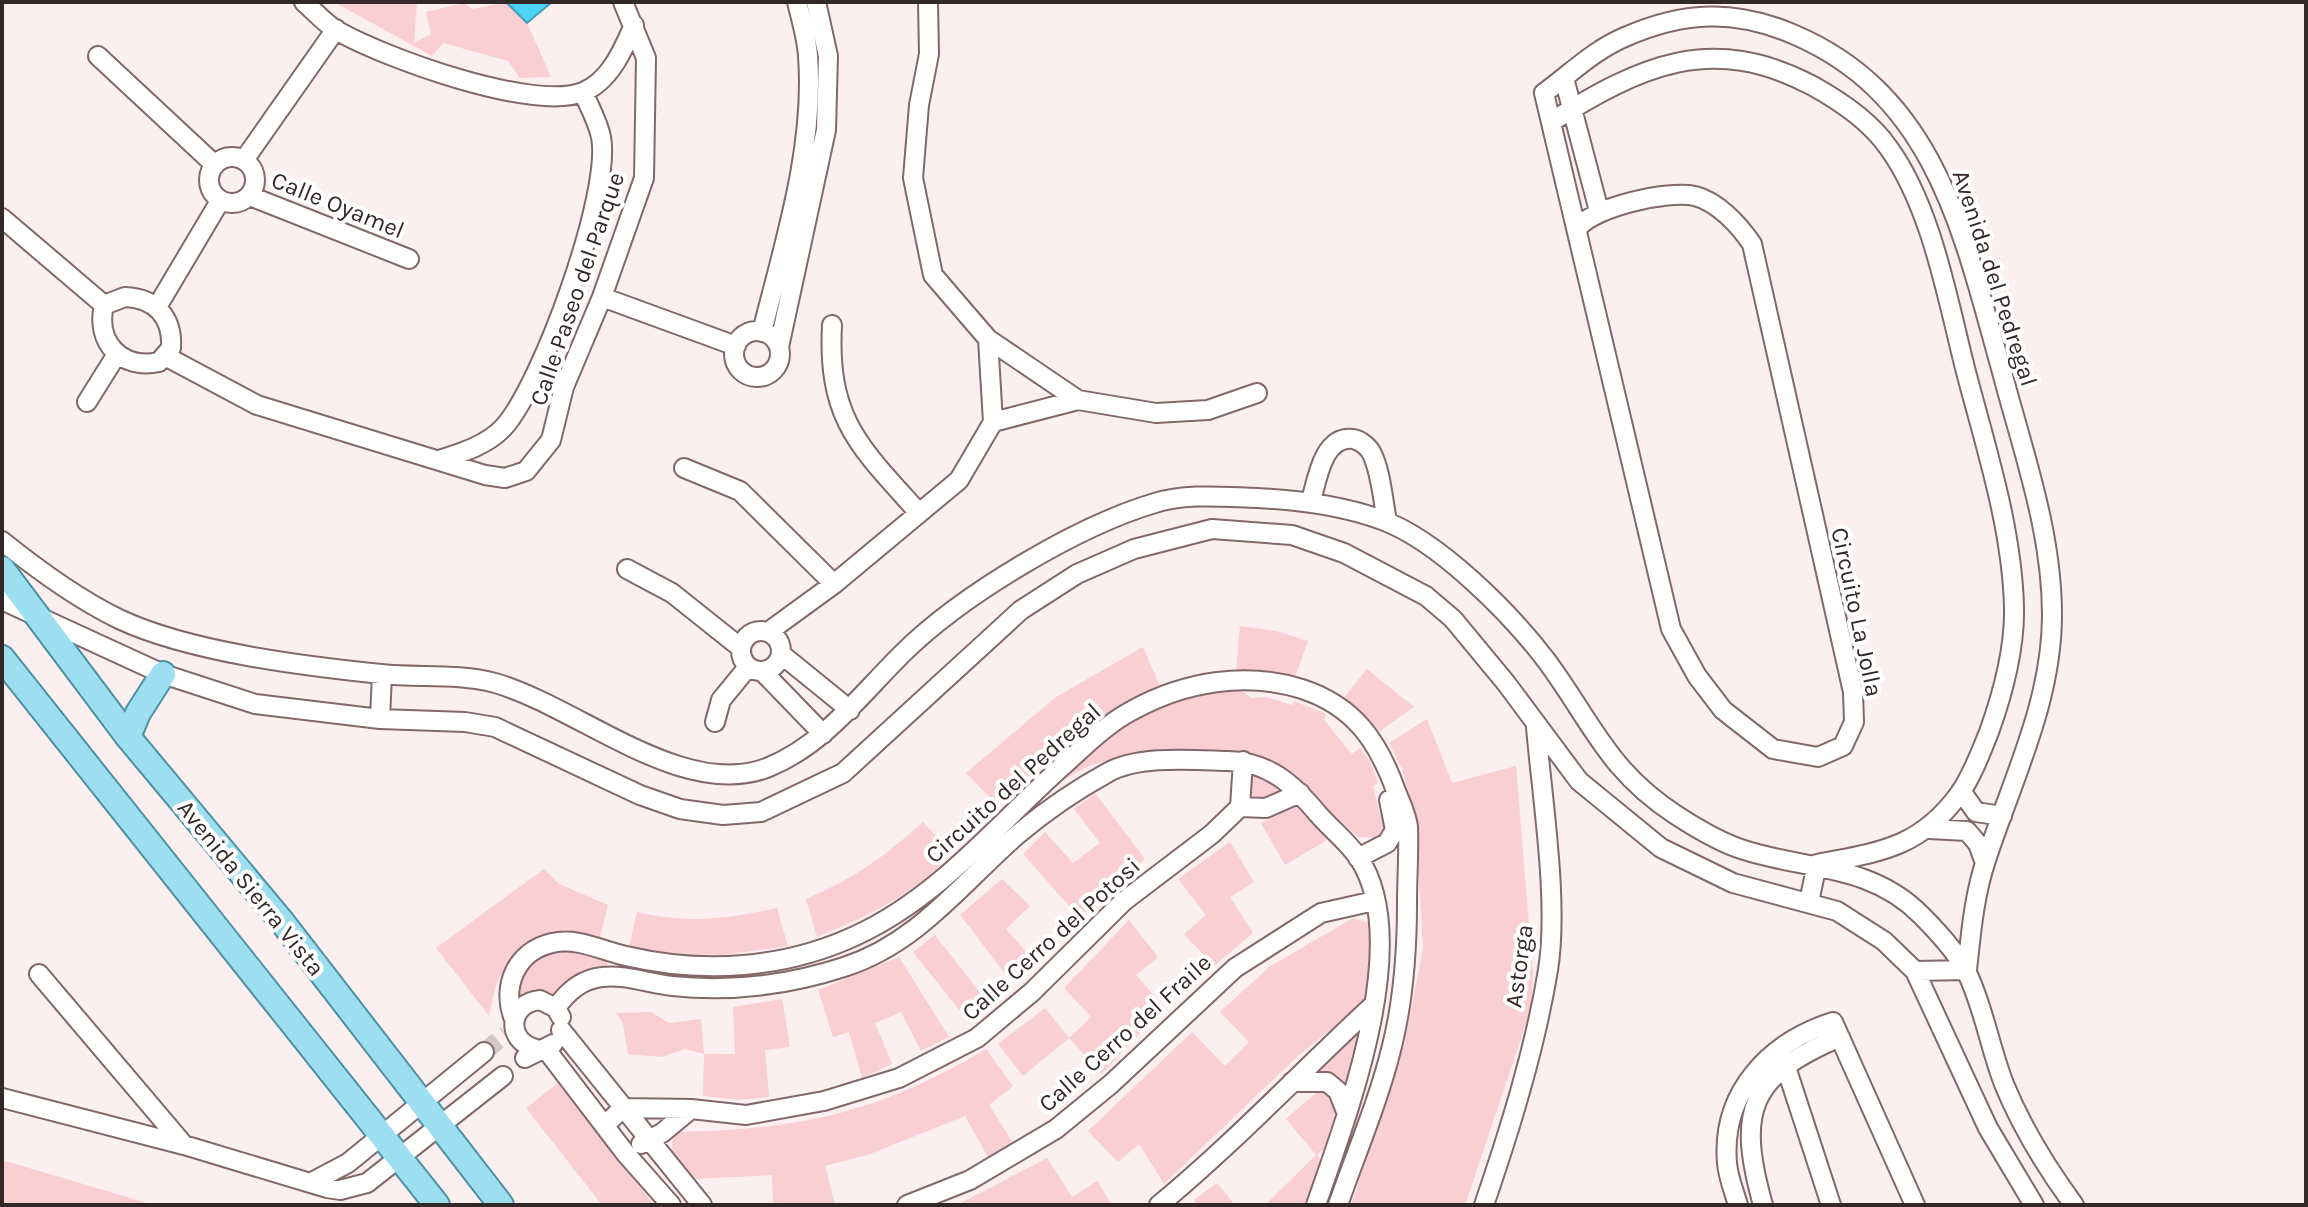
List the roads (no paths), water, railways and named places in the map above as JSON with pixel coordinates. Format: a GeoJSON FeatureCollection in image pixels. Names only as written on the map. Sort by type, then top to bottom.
{"type":"FeatureCollection","features":[{"type":"Feature","properties":{"kind":"main road","name":"Avenida Sierra Vista"},"geometry":{"type":"LineString","coordinates":[[2,569],[128,737],[283,923],[501,1205]]}},
{"type":"Feature","properties":{"kind":"main road","name":"Avenida Sierra Vista"},"geometry":{"type":"LineString","coordinates":[[2,658],[437,1205]]}},
{"type":"Feature","properties":{"kind":"main road"},"geometry":{"type":"LineString","coordinates":[[128,737],[138,713],[163,674]]}},
{"type":"Feature","properties":{"kind":"street"},"geometry":{"type":"LineString","coordinates":[[304,2],[336,29],[431,71],[530,96],[583,92],[616,64],[634,25]]}},
{"type":"Feature","properties":{"kind":"street","name":"Calle Paseo del Parque"},"geometry":{"type":"LineString","coordinates":[[167,357],[257,405],[505,478],[526,471],[551,440],[564,387],[602,297],[644,178],[646,58],[623,2]]}},
{"type":"Feature","properties":{"kind":"street"},"geometry":{"type":"LineString","coordinates":[[762,332],[793,207],[806,118],[808,55],[797,2]]}},
{"type":"Feature","properties":{"kind":"street"},"geometry":{"type":"LineString","coordinates":[[779,347],[762,332],[746,334],[736,346],[739,369],[761,377],[768,375],[779,363],[779,347],[826,130],[828,56],[816,2]]}},
{"type":"Feature","properties":{"kind":"street"},"geometry":{"type":"LineString","coordinates":[[928,2],[929,54],[919,105],[913,178],[933,275],[988,339],[1078,400]]}},
{"type":"Feature","properties":{"kind":"street","name":"Avenida del Pedregal"},"geometry":{"type":"LineString","coordinates":[[1544,93],[1580,64],[1621,38],[1675,21],[1722,14],[1764,22],[1803,38],[1866,75],[1897,108],[1921,143],[1944,190],[1973,273],[2042,514],[2052,613],[2044,692],[1985,863],[1973,908],[1967,970]]}},
{"type":"Feature","properties":{"kind":"street","name":"Calle Oyamel"},"geometry":{"type":"LineString","coordinates":[[244,160],[336,29]]}},
{"type":"Feature","properties":{"kind":"street"},"geometry":{"type":"LineString","coordinates":[[98,56],[215,165]]}},
{"type":"Feature","properties":{"kind":"street","name":"Avenida del Pedregal"},"geometry":{"type":"LineString","coordinates":[[1551,122],[1617,82],[1658,65],[1687,59],[1745,60],[1807,83],[1836,99],[1889,148],[1911,188],[1943,282],[2001,515],[2014,606],[2010,656],[2000,703],[1961,791],[1929,829],[1892,850],[1817,864]]}},
{"type":"Feature","properties":{"kind":"street"},"geometry":{"type":"LineString","coordinates":[[1564,78],[1599,211]]}},
{"type":"Feature","properties":{"kind":"street","name":"Calle Paseo del Parque"},"geometry":{"type":"LineString","coordinates":[[439,460],[472,450],[503,429],[530,389],[552,337],[593,218],[601,139],[583,92]]}},
{"type":"Feature","properties":{"kind":"street","name":"Circuito La Jolla"},"geometry":{"type":"LineString","coordinates":[[1544,93],[1671,629],[1697,676],[1723,710],[1773,749],[1818,757],[1843,746],[1854,722],[1853,692],[1752,244],[1741,227],[1696,196],[1673,195],[1599,211],[1585,218],[1577,229]]}},
{"type":"Feature","properties":{"kind":"street"},"geometry":{"type":"LineString","coordinates":[[229,157],[244,160],[255,173],[254,189],[250,196],[236,204],[220,201],[210,188],[210,172],[229,157]]}},
{"type":"Feature","properties":{"kind":"street","name":"Calle Oyamel"},"geometry":{"type":"LineString","coordinates":[[250,196],[409,259]]}},
{"type":"Feature","properties":{"kind":"street"},"geometry":{"type":"LineString","coordinates":[[157,307],[220,201]]}},
{"type":"Feature","properties":{"kind":"street"},"geometry":{"type":"LineString","coordinates":[[2,218],[104,305],[104,336],[117,354],[126,360],[148,364],[167,357],[172,336],[170,325],[157,307],[147,301],[125,297],[104,305]]}},
{"type":"Feature","properties":{"kind":"street"},"geometry":{"type":"LineString","coordinates":[[1943,282],[1973,273]]}},
{"type":"Feature","properties":{"kind":"street"},"geometry":{"type":"LineString","coordinates":[[602,297],[736,346]]}},
{"type":"Feature","properties":{"kind":"street"},"geometry":{"type":"LineString","coordinates":[[832,325],[830,364],[838,403],[856,442],[919,513]]}},
{"type":"Feature","properties":{"kind":"street"},"geometry":{"type":"LineString","coordinates":[[741,648],[754,632],[768,632],[834,584],[959,480],[993,422],[988,339]]}},
{"type":"Feature","properties":{"kind":"street"},"geometry":{"type":"LineString","coordinates":[[87,402],[117,354]]}},
{"type":"Feature","properties":{"kind":"street"},"geometry":{"type":"LineString","coordinates":[[993,422],[1078,400],[1156,413],[1208,410],[1257,393]]}},
{"type":"Feature","properties":{"kind":"street"},"geometry":{"type":"LineString","coordinates":[[1311,501],[1324,458],[1334,443],[1349,438],[1358,440],[1372,454],[1387,521]]}},
{"type":"Feature","properties":{"kind":"street"},"geometry":{"type":"LineString","coordinates":[[684,468],[740,491],[834,584]]}},
{"type":"Feature","properties":{"kind":"street"},"geometry":{"type":"LineString","coordinates":[[1209,496],[1212,529]]}},
{"type":"Feature","properties":{"kind":"street"},"geometry":{"type":"LineString","coordinates":[[2,541],[39,571],[120,619],[200,647],[382,674],[486,680],[525,692],[649,756],[688,770],[728,775],[767,768],[823,734],[909,647],[1024,565],[1073,536],[1159,501],[1209,496],[1311,501],[1387,521],[1460,572],[1517,624],[1569,693],[1607,755],[1645,792],[1678,816],[1745,850],[1817,864],[1884,886],[1919,912],[1967,970],[2005,1085],[2042,1162],[2074,1205]]}},
{"type":"Feature","properties":{"kind":"street"},"geometry":{"type":"LineString","coordinates":[[2,600],[163,674],[255,704],[380,719],[465,722],[495,727],[640,795],[680,809],[723,815],[761,812],[843,773],[1021,610],[1077,574],[1134,549],[1212,529],[1292,535],[1344,553],[1426,596],[1453,619],[1506,683],[1579,781],[1661,848],[1733,883],[1809,902],[1860,925],[1884,941],[1915,971],[1988,1128],[2031,1202]]}},
{"type":"Feature","properties":{"kind":"street"},"geometry":{"type":"LineString","coordinates":[[627,569],[672,593],[741,648],[755,669],[823,734]]}},
{"type":"Feature","properties":{"kind":"street"},"geometry":{"type":"LineString","coordinates":[[715,722],[721,700],[755,669],[775,666],[781,654],[779,641],[768,632]]}},
{"type":"Feature","properties":{"kind":"street"},"geometry":{"type":"LineString","coordinates":[[781,654],[850,710]]}},
{"type":"Feature","properties":{"kind":"street"},"geometry":{"type":"LineString","coordinates":[[380,719],[382,674]]}},
{"type":"Feature","properties":{"kind":"street","name":"Circuito del Pedregal"},"geometry":{"type":"LineString","coordinates":[[511,1027],[508,987],[525,957],[549,943],[562,941],[629,957],[702,966],[745,966],[779,961],[838,944],[907,908],[954,870],[1112,722],[1133,710],[1195,686],[1235,680],[1279,682],[1319,695],[1355,719],[1382,753],[1408,822],[1407,970],[1400,1011],[1391,1052],[1338,1205]]}},
{"type":"Feature","properties":{"kind":"street"},"geometry":{"type":"LineString","coordinates":[[1279,682],[1332,717],[1373,758],[1390,803],[1395,830],[1387,843],[1358,858]]}},
{"type":"Feature","properties":{"kind":"street","name":"Astorga"},"geometry":{"type":"LineString","coordinates":[[1484,1205],[1508,1136],[1548,968],[1550,915],[1536,727]]}},
{"type":"Feature","properties":{"kind":"street","name":"Circuito del Pedregal"},"geometry":{"type":"LineString","coordinates":[[612,977],[702,988],[757,986],[806,978],[849,966],[899,942],[1018,835],[1111,770],[1167,759],[1243,761],[1276,771],[1358,858],[1374,901],[1381,937],[1379,978],[1371,1007],[1363,1066],[1316,1205]]}},
{"type":"Feature","properties":{"kind":"street"},"geometry":{"type":"LineString","coordinates":[[1243,761],[1240,807],[1266,808],[1300,793]]}},
{"type":"Feature","properties":{"kind":"street"},"geometry":{"type":"LineString","coordinates":[[1961,791],[1976,812],[2002,816]]}},
{"type":"Feature","properties":{"kind":"street","name":"Calle Cerro del Potosi"},"geometry":{"type":"LineString","coordinates":[[623,1108],[691,1109],[746,1115],[824,1101],[899,1078],[977,1038],[1032,992],[1124,901],[1212,834],[1240,807]]}},
{"type":"Feature","properties":{"kind":"street"},"geometry":{"type":"LineString","coordinates":[[1929,829],[1967,831],[1978,844],[1985,863]]}},
{"type":"Feature","properties":{"kind":"street"},"geometry":{"type":"LineString","coordinates":[[1809,902],[1817,864]]}},
{"type":"Feature","properties":{"kind":"street","name":"Calle Cerro del Fraile"},"geometry":{"type":"LineString","coordinates":[[907,1205],[970,1180],[1056,1129],[1111,1084],[1235,968],[1321,913],[1374,901]]}},
{"type":"Feature","properties":{"kind":"street"},"geometry":{"type":"LineString","coordinates":[[607,951],[612,977]]}},
{"type":"Feature","properties":{"kind":"street"},"geometry":{"type":"LineString","coordinates":[[556,1008],[576,987],[612,977],[629,957]]}},
{"type":"Feature","properties":{"kind":"street"},"geometry":{"type":"LineString","coordinates":[[1915,971],[1967,970]]}},
{"type":"Feature","properties":{"kind":"street"},"geometry":{"type":"LineString","coordinates":[[39,974],[184,1145]]}},
{"type":"Feature","properties":{"kind":"street"},"geometry":{"type":"LineString","coordinates":[[556,1008],[540,1000],[531,1001],[523,1005],[511,1027],[521,1043],[535,1052],[605,1125],[671,1205]]}},
{"type":"Feature","properties":{"kind":"street"},"geometry":{"type":"LineString","coordinates":[[1159,1205],[1228,1148],[1294,1079],[1371,1007]]}},
{"type":"Feature","properties":{"kind":"street"},"geometry":{"type":"LineString","coordinates":[[556,1008],[561,1030],[702,1205]]}},
{"type":"Feature","properties":{"kind":"street"},"geometry":{"type":"LineString","coordinates":[[535,1052],[558,1038],[561,1030]]}},
{"type":"Feature","properties":{"kind":"street"},"geometry":{"type":"LineString","coordinates":[[1763,1205],[1750,1158],[1752,1115],[1766,1086],[1785,1064],[1837,1030]]}},
{"type":"Feature","properties":{"kind":"street"},"geometry":{"type":"LineString","coordinates":[[1738,1205],[1727,1165],[1727,1140],[1735,1105],[1753,1074],[1776,1049],[1795,1037],[1837,1030]]}},
{"type":"Feature","properties":{"kind":"street"},"geometry":{"type":"LineString","coordinates":[[1837,1030],[1915,1205]]}},
{"type":"Feature","properties":{"kind":"street"},"geometry":{"type":"LineString","coordinates":[[314,1181],[348,1163],[484,1052]]}},
{"type":"Feature","properties":{"kind":"street"},"geometry":{"type":"LineString","coordinates":[[1785,1064],[1831,1205]]}},
{"type":"Feature","properties":{"kind":"street"},"geometry":{"type":"LineString","coordinates":[[2,1098],[184,1145],[340,1190],[354,1189],[503,1076]]}},
{"type":"Feature","properties":{"kind":"street"},"geometry":{"type":"LineString","coordinates":[[1294,1079],[1327,1082],[1338,1091],[1347,1114]]}},
{"type":"Feature","properties":{"kind":"street"},"geometry":{"type":"LineString","coordinates":[[605,1125],[623,1108]]}},
{"type":"Feature","properties":{"kind":"street"},"geometry":{"type":"LineString","coordinates":[[626,1154],[662,1133],[691,1109]]}},
{"type":"Feature","properties":{"kind":"water"},"geometry":{"type":"Polygon","coordinates":[[[506,2],[552,2],[527,23],[506,2]]]}},
{"type":"Feature","properties":{"kind":"tunnel"},"geometry":{"type":"LineString","coordinates":[[484,1052],[506,1034]]}}]}
